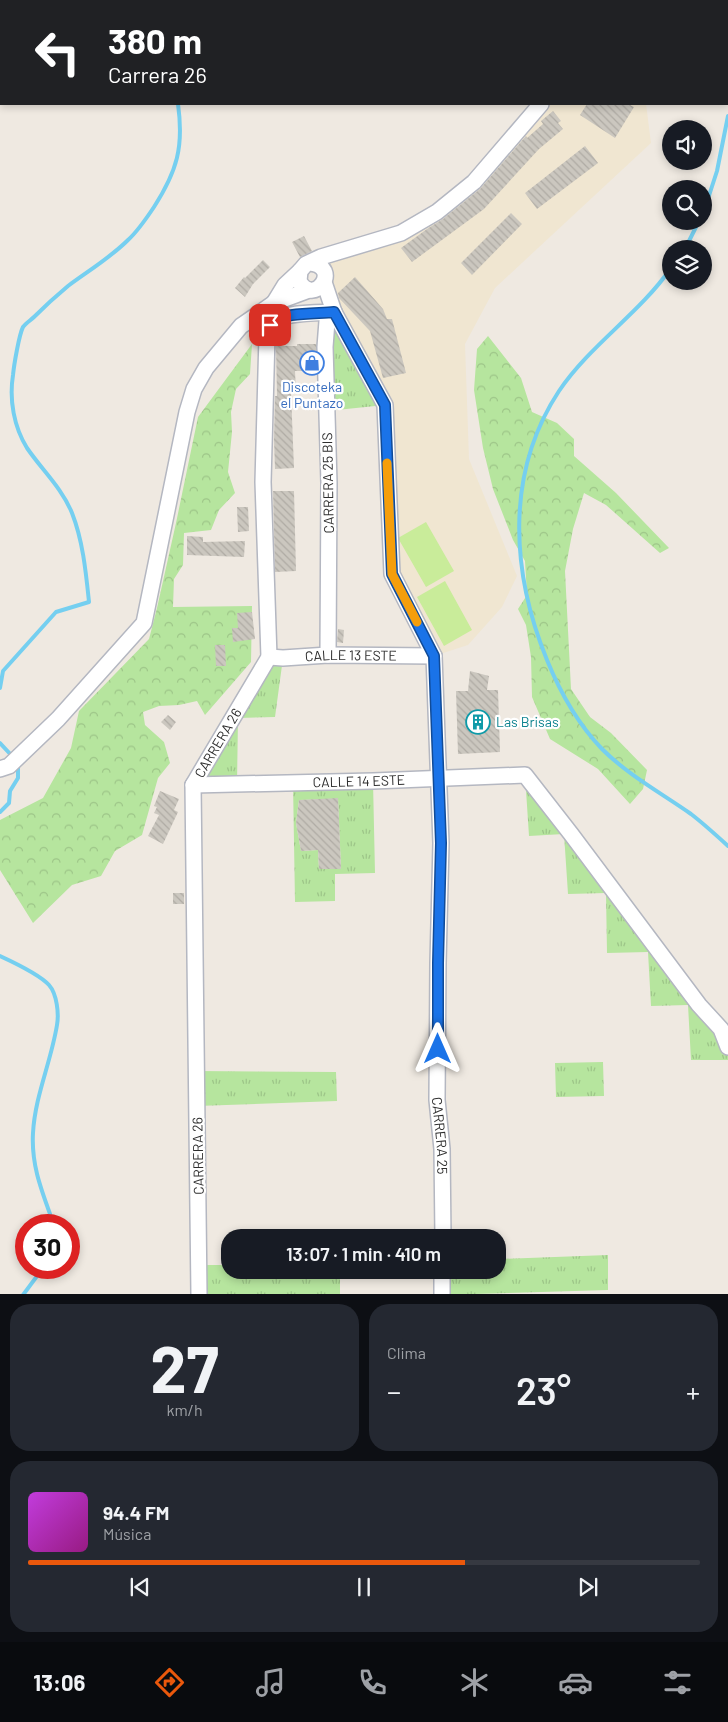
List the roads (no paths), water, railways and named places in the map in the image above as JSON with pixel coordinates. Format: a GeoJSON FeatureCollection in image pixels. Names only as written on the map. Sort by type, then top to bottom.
{"type":"FeatureCollection","features":[{"type":"Feature","properties":{"kind":"street"},"geometry":{"type":"LineString","coordinates":[[274,303],[286,285],[305,267],[321,257],[402,233],[436,212],[474,182],[540,105]]}},
{"type":"Feature","properties":{"kind":"street"},"geometry":{"type":"LineString","coordinates":[[305,267],[299,281],[305,288],[318,285],[336,253]]}},
{"type":"Feature","properties":{"kind":"street"},"geometry":{"type":"LineString","coordinates":[[0,769],[9,766],[58,718],[144,623],[186,412],[194,389],[206,368],[241,326],[274,303],[318,285],[325,274],[322,268],[317,264],[305,267]]}},
{"type":"Feature","properties":{"kind":"street","name":"CARRERA 25"},"geometry":{"type":"LineString","coordinates":[[318,285],[385,405],[392,574],[434,656],[438,716],[441,843],[437,1100],[442,1149],[443,1229]]}},
{"type":"Feature","properties":{"kind":"street"},"geometry":{"type":"LineString","coordinates":[[269,657],[263,482],[268,336],[270,325],[275,320],[333,309]]}},
{"type":"Feature","properties":{"kind":"street","name":"CARRERA 25 BIS"},"geometry":{"type":"LineString","coordinates":[[328,655],[329,483],[325,347],[327,321],[333,309]]}},
{"type":"Feature","properties":{"kind":"street","name":"CALLE 13 ESTE"},"geometry":{"type":"LineString","coordinates":[[269,657],[328,655],[434,656]]}},
{"type":"Feature","properties":{"kind":"street","name":"CARRERA 26"},"geometry":{"type":"LineString","coordinates":[[199,1294],[193,785],[200,770],[269,657]]}},
{"type":"Feature","properties":{"kind":"street","name":"CALLE 14 ESTE"},"geometry":{"type":"LineString","coordinates":[[193,785],[525,775],[699,1005],[720,1029],[728,1047]]}},
{"type":"Feature","properties":{"kind":"street"},"geometry":{"type":"LineString","coordinates":[[442,1279],[442,1294]]}},
{"type":"Feature","properties":{"kind":"waterway"},"geometry":{"type":"LineString","coordinates":[[0,688],[3,671],[56,612],[89,602],[81,546],[72,513],[57,487],[27,448],[16,422],[12,404],[12,384],[21,331],[26,324],[64,290],[121,247],[148,216],[162,194],[177,158],[180,133],[178,105]]}},
{"type":"Feature","properties":{"kind":"waterway"},"geometry":{"type":"LineString","coordinates":[[712,186],[728,116]]}},
{"type":"Feature","properties":{"kind":"waterway"},"geometry":{"type":"LineString","coordinates":[[690,240],[694,230]]}},
{"type":"Feature","properties":{"kind":"waterway"},"geometry":{"type":"LineString","coordinates":[[662,280],[571,374],[542,422],[529,455],[522,489],[519,523],[521,558],[526,592],[535,627],[558,684],[577,718],[593,739],[612,758],[691,814],[728,846]]}},
{"type":"Feature","properties":{"kind":"waterway"},"geometry":{"type":"LineString","coordinates":[[0,743],[13,757]]}},
{"type":"Feature","properties":{"kind":"waterway"},"geometry":{"type":"LineString","coordinates":[[0,812],[9,803],[10,791],[18,778],[18,763]]}},
{"type":"Feature","properties":{"kind":"waterway"},"geometry":{"type":"LineString","coordinates":[[0,956],[45,981],[52,989],[57,1004],[57,1025],[40,1092],[33,1133],[36,1169],[50,1214]]}},
{"type":"Feature","properties":{"kind":"waterway"},"geometry":{"type":"LineString","coordinates":[[24,1294],[35,1279]]}},
{"type":"Feature","properties":{"kind":"place","name":"Discoteka el Puntazo"},"geometry":{"type":"Point","coordinates":[312,363]}},
{"type":"Feature","properties":{"kind":"place","name":"Las Brisas"},"geometry":{"type":"Point","coordinates":[478,722]}}]}
